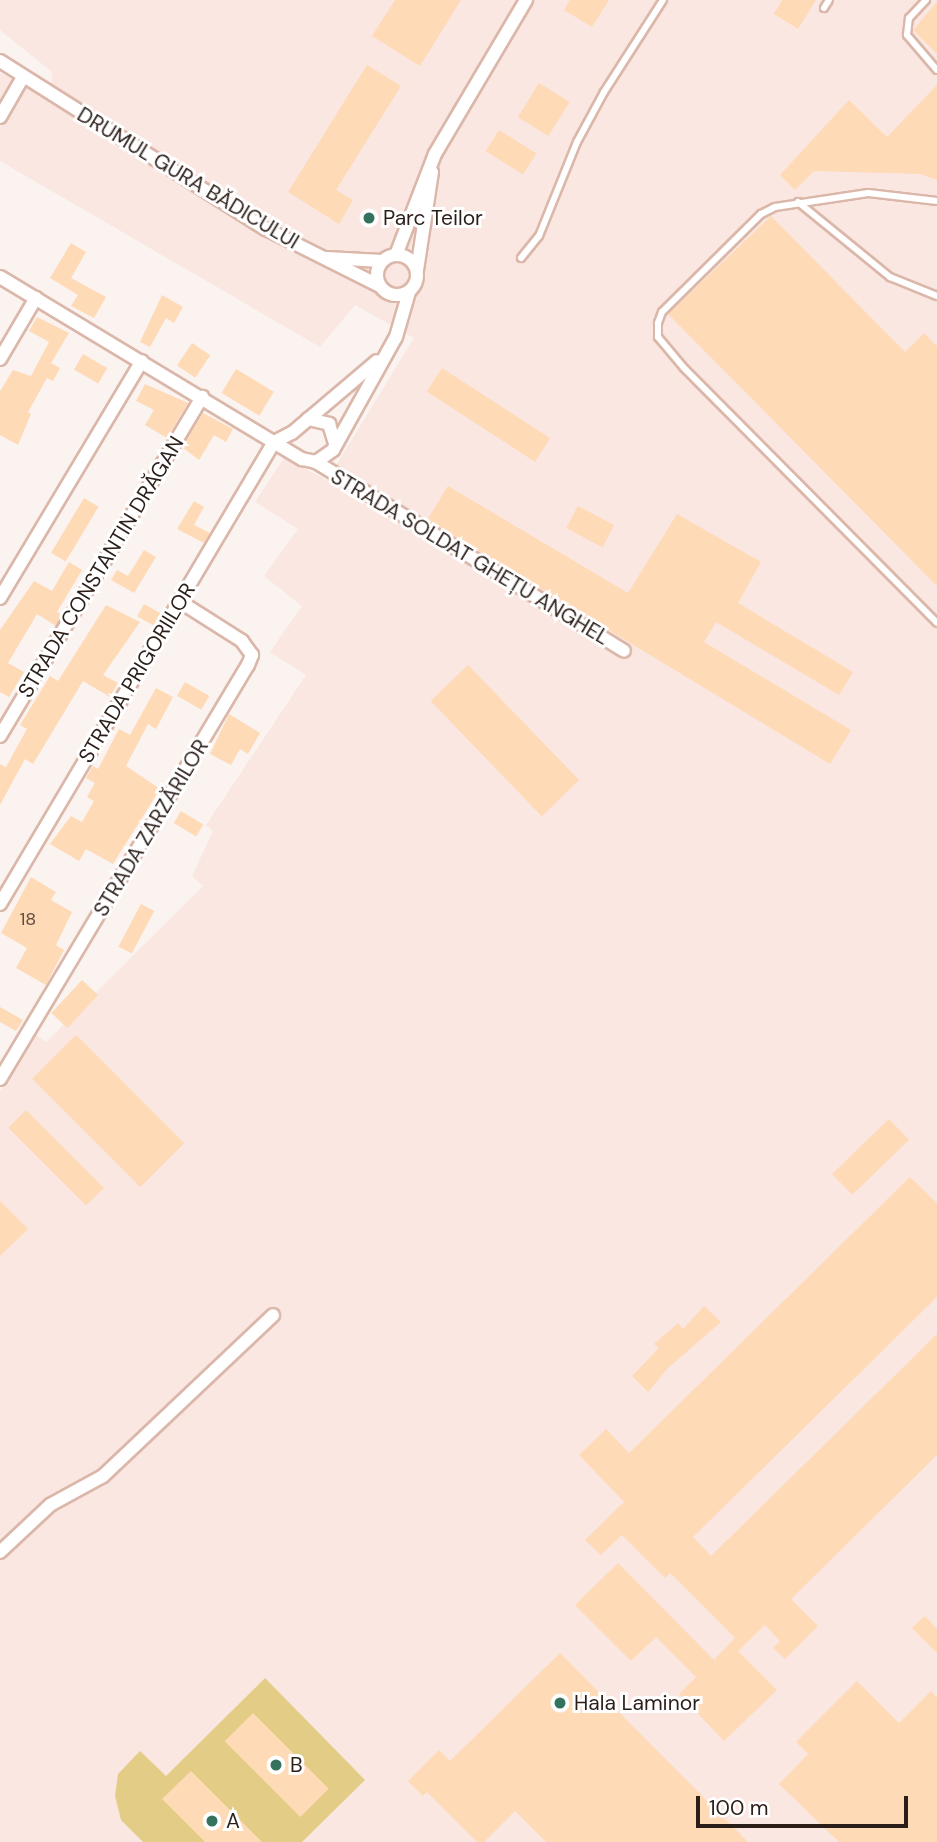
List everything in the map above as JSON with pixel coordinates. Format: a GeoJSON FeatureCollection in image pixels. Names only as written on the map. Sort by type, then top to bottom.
{"type":"FeatureCollection","features":[{"type":"Feature","properties":{"kind":"street"},"geometry":{"type":"LineString","coordinates":[[396,255],[435,154],[526,0]]}},
{"type":"Feature","properties":{"kind":"street","name":"DRUMUL GURA BĂDICULUI"},"geometry":{"type":"LineString","coordinates":[[0,61],[266,229],[380,286]]}},
{"type":"Feature","properties":{"kind":"street"},"geometry":{"type":"LineString","coordinates":[[0,117],[23,76]]}},
{"type":"Feature","properties":{"kind":"street"},"geometry":{"type":"LineString","coordinates":[[0,277],[274,442],[316,462],[328,456],[385,354],[404,312],[409,292],[416,282],[435,154]]}},
{"type":"Feature","properties":{"kind":"street"},"geometry":{"type":"LineString","coordinates":[[320,257],[382,261],[396,255],[409,259],[417,270]]}},
{"type":"Feature","properties":{"kind":"street"},"geometry":{"type":"LineString","coordinates":[[382,261],[377,274],[380,286],[392,295],[404,312]]}},
{"type":"Feature","properties":{"kind":"street"},"geometry":{"type":"LineString","coordinates":[[392,295],[409,292]]}},
{"type":"Feature","properties":{"kind":"street"},"geometry":{"type":"LineString","coordinates":[[0,359],[36,298]]}},
{"type":"Feature","properties":{"kind":"street"},"geometry":{"type":"LineString","coordinates":[[274,442],[292,433],[385,354]]}},
{"type":"Feature","properties":{"kind":"street"},"geometry":{"type":"LineString","coordinates":[[0,598],[142,361]]}},
{"type":"Feature","properties":{"kind":"street","name":"STRADA CONSTANTIN DRĂGAN"},"geometry":{"type":"LineString","coordinates":[[0,736],[202,397]]}},
{"type":"Feature","properties":{"kind":"street"},"geometry":{"type":"LineString","coordinates":[[308,419],[329,424],[335,444]]}},
{"type":"Feature","properties":{"kind":"street"},"geometry":{"type":"LineString","coordinates":[[292,433],[296,454]]}},
{"type":"Feature","properties":{"kind":"street","name":"STRADA PRIGORIILOR"},"geometry":{"type":"LineString","coordinates":[[0,904],[274,442]]}},
{"type":"Feature","properties":{"kind":"street","name":"STRADA SOLDAT GHEȚU ANGHEL"},"geometry":{"type":"LineString","coordinates":[[316,462],[624,651]]}},
{"type":"Feature","properties":{"kind":"street","name":"STRADA ZARZĂRILOR"},"geometry":{"type":"LineString","coordinates":[[0,1079],[248,665],[252,654],[242,641],[179,601]]}},
{"type":"Feature","properties":{"kind":"street"},"geometry":{"type":"LineString","coordinates":[[0,1552],[50,1505],[103,1476],[273,1315]]}},
{"type":"Feature","properties":{"kind":"lane"},"geometry":{"type":"LineString","coordinates":[[521,258],[539,236],[593,112],[663,0]]}},
{"type":"Feature","properties":{"kind":"lane"},"geometry":{"type":"LineString","coordinates":[[824,8],[829,0]]}},
{"type":"Feature","properties":{"kind":"lane"},"geometry":{"type":"LineString","coordinates":[[926,0],[909,18],[907,35],[937,70]]}},
{"type":"Feature","properties":{"kind":"lane"},"geometry":{"type":"LineString","coordinates":[[937,201],[868,193],[798,202],[761,214],[662,312],[658,337],[937,623]]}},
{"type":"Feature","properties":{"kind":"lane"},"geometry":{"type":"LineString","coordinates":[[798,202],[890,277],[937,296]]}},
{"type":"Feature","properties":{"kind":"shaded area"},"geometry":{"type":"Polygon","coordinates":[[[0,0],[937,0],[937,1842],[0,1842],[0,1092],[35,1034],[46,1042],[203,886],[192,876],[213,831],[206,825],[306,675],[270,652],[302,606],[264,576],[298,529],[255,502],[284,458],[327,480],[414,338],[355,305],[320,347],[0,161],[0,73],[51,101],[52,72],[0,30],[0,0]]]}},
{"type":"Feature","properties":{"kind":"shaded area"},"geometry":{"type":"Polygon","coordinates":[[[265,1678],[365,1780],[302,1842],[143,1842],[121,1820],[115,1796],[118,1774],[140,1751],[166,1776],[265,1678]]]}},
{"type":"Feature","properties":{"kind":"building"},"geometry":{"type":"Polygon","coordinates":[[[395,0],[461,0],[420,66],[372,36],[395,0]]]}},
{"type":"Feature","properties":{"kind":"building"},"geometry":{"type":"Polygon","coordinates":[[[570,0],[609,0],[592,27],[564,10],[570,0]]]}},
{"type":"Feature","properties":{"kind":"building"},"geometry":{"type":"Polygon","coordinates":[[[782,0],[816,0],[798,29],[774,14],[782,0]]]}},
{"type":"Feature","properties":{"kind":"building"},"geometry":{"type":"Polygon","coordinates":[[[937,2],[937,54],[913,30],[937,2]]]}},
{"type":"Feature","properties":{"kind":"building"},"geometry":{"type":"Polygon","coordinates":[[[367,65],[401,86],[336,190],[353,200],[339,224],[288,192],[367,65]]]}},
{"type":"Feature","properties":{"kind":"building"},"geometry":{"type":"Polygon","coordinates":[[[539,83],[570,102],[548,136],[518,117],[539,83]]]}},
{"type":"Feature","properties":{"kind":"building"},"geometry":{"type":"Polygon","coordinates":[[[937,85],[937,180],[920,174],[814,171],[795,190],[780,175],[849,100],[887,137],[937,85]]]}},
{"type":"Feature","properties":{"kind":"building"},"geometry":{"type":"Polygon","coordinates":[[[499,130],[536,153],[523,175],[486,151],[499,130]]]}},
{"type":"Feature","properties":{"kind":"building"},"geometry":{"type":"Polygon","coordinates":[[[771,216],[905,352],[924,333],[937,346],[937,586],[668,314],[771,216]]]}},
{"type":"Feature","properties":{"kind":"building"},"geometry":{"type":"Polygon","coordinates":[[[71,243],[86,252],[71,278],[106,297],[94,318],[71,306],[78,295],[50,278],[71,243]]]}},
{"type":"Feature","properties":{"kind":"building"},"geometry":{"type":"Polygon","coordinates":[[[162,295],[183,307],[174,323],[166,318],[150,347],[140,342],[162,295]]]}},
{"type":"Feature","properties":{"kind":"building"},"geometry":{"type":"Polygon","coordinates":[[[37,317],[69,333],[51,363],[60,368],[53,381],[47,378],[28,412],[31,414],[18,445],[0,435],[0,391],[13,370],[31,376],[49,342],[29,331],[37,317]]]}},
{"type":"Feature","properties":{"kind":"building"},"geometry":{"type":"Polygon","coordinates":[[[192,343],[210,355],[195,378],[177,365],[192,343]]]}},
{"type":"Feature","properties":{"kind":"building"},"geometry":{"type":"Polygon","coordinates":[[[83,354],[107,368],[98,384],[74,370],[83,354]]]}},
{"type":"Feature","properties":{"kind":"building"},"geometry":{"type":"Polygon","coordinates":[[[442,368],[550,438],[535,462],[427,391],[442,368]]]}},
{"type":"Feature","properties":{"kind":"building"},"geometry":{"type":"Polygon","coordinates":[[[236,369],[274,392],[259,416],[222,393],[236,369]]]}},
{"type":"Feature","properties":{"kind":"building"},"geometry":{"type":"Polygon","coordinates":[[[145,384],[188,403],[167,438],[145,425],[154,410],[136,401],[145,384]]]}},
{"type":"Feature","properties":{"kind":"building"},"geometry":{"type":"Polygon","coordinates":[[[203,413],[233,429],[226,442],[214,435],[199,460],[182,447],[203,413]]]}},
{"type":"Feature","properties":{"kind":"building"},"geometry":{"type":"Polygon","coordinates":[[[448,486],[628,593],[677,514],[761,562],[738,603],[853,672],[839,695],[716,622],[704,642],[851,730],[830,764],[427,520],[448,486]]]}},
{"type":"Feature","properties":{"kind":"building"},"geometry":{"type":"Polygon","coordinates":[[[84,498],[99,507],[66,562],[51,553],[84,498]]]}},
{"type":"Feature","properties":{"kind":"building"},"geometry":{"type":"Polygon","coordinates":[[[194,501],[204,507],[194,525],[210,533],[204,543],[177,529],[194,501]]]}},
{"type":"Feature","properties":{"kind":"building"},"geometry":{"type":"Polygon","coordinates":[[[578,506],[614,525],[602,547],[566,528],[578,506]]]}},
{"type":"Feature","properties":{"kind":"building"},"geometry":{"type":"Polygon","coordinates":[[[144,550],[156,557],[134,593],[111,580],[117,570],[128,576],[144,550]]]}},
{"type":"Feature","properties":{"kind":"building"},"geometry":{"type":"Polygon","coordinates":[[[69,562],[82,570],[57,612],[62,615],[56,626],[37,614],[8,663],[24,672],[9,697],[0,692],[0,630],[34,581],[52,591],[69,562]]]}},
{"type":"Feature","properties":{"kind":"building"},"geometry":{"type":"Polygon","coordinates":[[[144,604],[162,614],[156,626],[137,616],[144,604]]]}},
{"type":"Feature","properties":{"kind":"building"},"geometry":{"type":"Polygon","coordinates":[[[106,605],[140,622],[103,675],[118,683],[110,697],[83,681],[33,764],[25,759],[0,805],[0,764],[6,767],[27,729],[20,725],[50,676],[58,681],[106,605]]]}},
{"type":"Feature","properties":{"kind":"building"},"geometry":{"type":"Polygon","coordinates":[[[468,665],[579,780],[542,816],[431,701],[468,665]]]}},
{"type":"Feature","properties":{"kind":"building"},"geometry":{"type":"Polygon","coordinates":[[[185,682],[209,696],[201,710],[177,696],[185,682]]]}},
{"type":"Feature","properties":{"kind":"building"},"geometry":{"type":"Polygon","coordinates":[[[156,688],[173,697],[156,729],[148,724],[126,766],[160,789],[113,864],[86,849],[79,861],[50,844],[71,816],[82,822],[94,801],[87,797],[95,783],[86,778],[93,766],[98,769],[119,729],[130,735],[156,688]]]}},
{"type":"Feature","properties":{"kind":"building"},"geometry":{"type":"Polygon","coordinates":[[[229,714],[260,733],[248,754],[240,749],[231,765],[210,754],[229,714]]]}},
{"type":"Feature","properties":{"kind":"building"},"geometry":{"type":"Polygon","coordinates":[[[181,811],[203,824],[196,836],[174,823],[181,811]]]}},
{"type":"Feature","properties":{"kind":"building"},"geometry":{"type":"Polygon","coordinates":[[[31,877],[56,892],[51,900],[72,912],[56,945],[64,950],[46,985],[16,968],[27,948],[1,933],[31,877]]]}},
{"type":"Feature","properties":{"kind":"building"},"geometry":{"type":"Polygon","coordinates":[[[141,904],[154,911],[132,953],[118,946],[141,904]]]}},
{"type":"Feature","properties":{"kind":"building"},"geometry":{"type":"Polygon","coordinates":[[[82,980],[98,995],[67,1028],[51,1013],[82,980]]]}},
{"type":"Feature","properties":{"kind":"building"},"geometry":{"type":"Polygon","coordinates":[[[0,1007],[23,1020],[16,1031],[0,1022],[0,1007]]]}},
{"type":"Feature","properties":{"kind":"building"},"geometry":{"type":"Polygon","coordinates":[[[76,1035],[184,1143],[140,1187],[32,1079],[76,1035]]]}},
{"type":"Feature","properties":{"kind":"building"},"geometry":{"type":"Polygon","coordinates":[[[26,1110],[104,1188],[86,1205],[8,1128],[26,1110]]]}},
{"type":"Feature","properties":{"kind":"building"},"geometry":{"type":"Polygon","coordinates":[[[889,1119],[909,1140],[852,1195],[832,1174],[889,1119]]]}},
{"type":"Feature","properties":{"kind":"building"},"geometry":{"type":"Polygon","coordinates":[[[910,1177],[937,1203],[937,1297],[693,1537],[711,1556],[937,1334],[937,1455],[791,1599],[818,1626],[785,1659],[773,1648],[780,1641],[765,1625],[738,1651],[777,1690],[724,1741],[679,1694],[696,1677],[656,1637],[631,1661],[575,1605],[618,1563],[714,1660],[735,1638],[670,1573],[665,1578],[622,1535],[601,1555],[585,1540],[624,1502],[579,1455],[606,1429],[629,1453],[910,1177]]]}},
{"type":"Feature","properties":{"kind":"building"},"geometry":{"type":"Polygon","coordinates":[[[0,1201],[28,1229],[0,1256],[0,1201]]]}},
{"type":"Feature","properties":{"kind":"building"},"geometry":{"type":"Polygon","coordinates":[[[704,1306],[721,1322],[668,1368],[648,1392],[632,1376],[659,1348],[654,1344],[678,1323],[683,1329],[704,1306]]]}},
{"type":"Feature","properties":{"kind":"building"},"geometry":{"type":"Polygon","coordinates":[[[925,1616],[937,1629],[937,1653],[912,1628],[925,1616]]]}},
{"type":"Feature","properties":{"kind":"building","name":"Hala Laminor"},"geometry":{"type":"Polygon","coordinates":[[[560,1653],[748,1842],[546,1842],[515,1811],[484,1842],[477,1842],[427,1792],[423,1796],[408,1781],[439,1750],[450,1761],[560,1653]]]}},
{"type":"Feature","properties":{"kind":"building"},"geometry":{"type":"Polygon","coordinates":[[[857,1681],[899,1723],[931,1691],[937,1698],[937,1842],[839,1842],[779,1784],[808,1754],[796,1742],[857,1681]]]}},
{"type":"Feature","properties":{"kind":"building","name":"B"},"geometry":{"type":"Polygon","coordinates":[[[253,1713],[329,1789],[300,1817],[225,1741],[253,1713]]]}},
{"type":"Feature","properties":{"kind":"building","name":"A"},"geometry":{"type":"Polygon","coordinates":[[[191,1771],[262,1842],[205,1842],[162,1799],[191,1771]]]}},
{"type":"Feature","properties":{"kind":"place","name":"Parc Teilor"},"geometry":{"type":"Point","coordinates":[369,218]}},
{"type":"Feature","properties":{"kind":"place","name":"Hala Laminor"},"geometry":{"type":"Point","coordinates":[560,1703]}},
{"type":"Feature","properties":{"kind":"place","name":"B"},"geometry":{"type":"Point","coordinates":[276,1765]}},
{"type":"Feature","properties":{"kind":"place","name":"A"},"geometry":{"type":"Point","coordinates":[212,1821]}}]}
